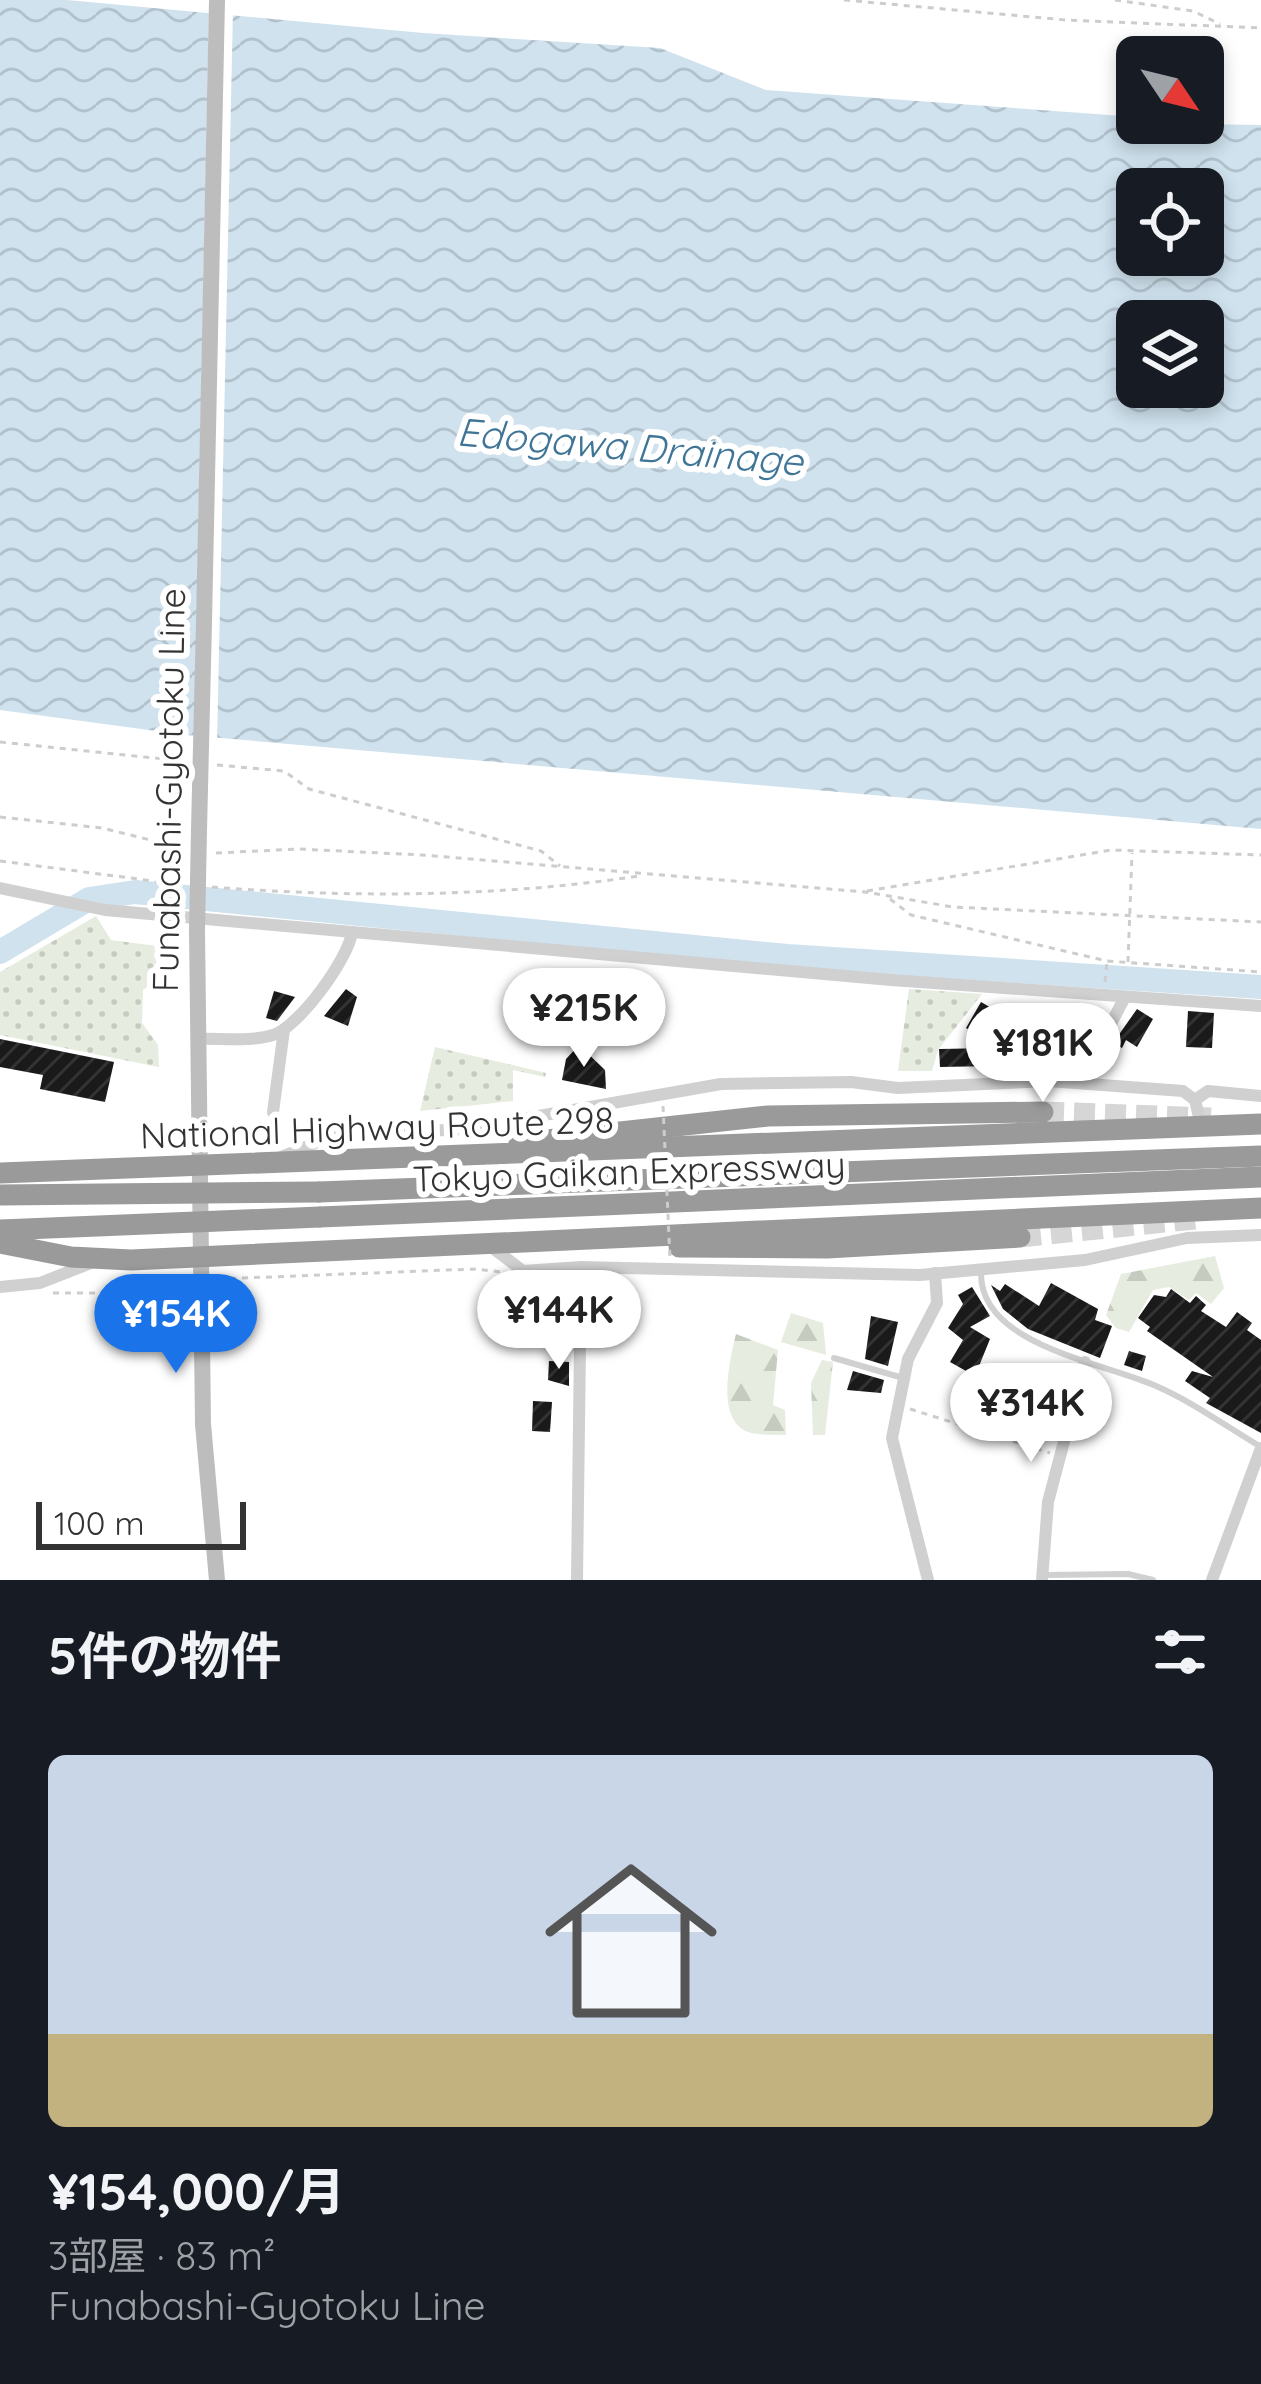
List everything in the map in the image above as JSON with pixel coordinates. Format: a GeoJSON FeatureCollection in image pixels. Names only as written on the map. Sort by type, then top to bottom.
{"type":"FeatureCollection","features":[{"type":"Feature","properties":{"kind":"highway"},"geometry":{"type":"LineString","coordinates":[[423,1159],[574,1135],[768,1116],[1043,1112]]}},
{"type":"Feature","properties":{"kind":"highway","name":"National Highway Route 298"},"geometry":{"type":"LineString","coordinates":[[0,1173],[1261,1124]]}},
{"type":"Feature","properties":{"kind":"highway","name":"Tokyo Gaikan Expressway"},"geometry":{"type":"LineString","coordinates":[[0,1195],[319,1192],[1261,1156]]}},
{"type":"Feature","properties":{"kind":"highway","name":"Tokyo Gaikan Expressway"},"geometry":{"type":"LineString","coordinates":[[0,1230],[1261,1177]]}},
{"type":"Feature","properties":{"kind":"highway"},"geometry":{"type":"LineString","coordinates":[[0,1243],[104,1259],[199,1258],[1261,1208]]}},
{"type":"Feature","properties":{"kind":"highway"},"geometry":{"type":"LineString","coordinates":[[566,1239],[763,1249],[1020,1237]]}},
{"type":"Feature","properties":{"kind":"main road","name":"Funabashi-Gyotoku Line"},"geometry":{"type":"LineString","coordinates":[[217,0],[197,931],[203,1424],[217,1580]]}},
{"type":"Feature","properties":{"kind":"street"},"geometry":{"type":"LineString","coordinates":[[0,888],[94,909],[1261,1006]]}},
{"type":"Feature","properties":{"kind":"street"},"geometry":{"type":"LineString","coordinates":[[273,1112],[284,1030],[346,955],[352,932]]}},
{"type":"Feature","properties":{"kind":"street"},"geometry":{"type":"LineString","coordinates":[[1086,1083],[1088,1069],[1125,997]]}},
{"type":"Feature","properties":{"kind":"street"},"geometry":{"type":"LineString","coordinates":[[197,1039],[262,1037],[284,1030]]}},
{"type":"Feature","properties":{"kind":"street"},"geometry":{"type":"LineString","coordinates":[[264,1166],[333,1136],[465,1129],[713,1085],[850,1082],[898,1088],[1086,1083],[1183,1091],[1195,1100],[1201,1126]]}},
{"type":"Feature","properties":{"kind":"street"},"geometry":{"type":"LineString","coordinates":[[1195,1100],[1208,1091],[1261,1096]]}},
{"type":"Feature","properties":{"kind":"street"},"geometry":{"type":"LineString","coordinates":[[488,1245],[516,1270],[935,1273],[1085,1260],[1187,1238],[1261,1235]]}},
{"type":"Feature","properties":{"kind":"street"},"geometry":{"type":"LineString","coordinates":[[0,1287],[49,1280],[104,1259]]}},
{"type":"Feature","properties":{"kind":"street"},"geometry":{"type":"LineString","coordinates":[[577,1580],[581,1267]]}},
{"type":"Feature","properties":{"kind":"street"},"geometry":{"type":"LineString","coordinates":[[928,1580],[892,1438],[903,1378],[934,1312],[935,1273]]}},
{"type":"Feature","properties":{"kind":"street"},"geometry":{"type":"LineString","coordinates":[[1042,1577],[1058,1456],[1085,1362]]}},
{"type":"Feature","properties":{"kind":"street"},"geometry":{"type":"LineString","coordinates":[[1212,1580],[1261,1447]]}},
{"type":"Feature","properties":{"kind":"lane"},"geometry":{"type":"LineString","coordinates":[[981,1268],[981,1291],[991,1312],[1085,1362],[1156,1386],[1261,1447]]}},
{"type":"Feature","properties":{"kind":"lane"},"geometry":{"type":"LineString","coordinates":[[835,1358],[903,1378]]}},
{"type":"Feature","properties":{"kind":"lane"},"geometry":{"type":"LineString","coordinates":[[1042,1577],[1128,1574],[1153,1580]]}},
{"type":"Feature","properties":{"kind":"path"},"geometry":{"type":"LineString","coordinates":[[844,0],[1066,20],[1261,28]]}},
{"type":"Feature","properties":{"kind":"path"},"geometry":{"type":"LineString","coordinates":[[1115,0],[1193,11],[1222,24]]}},
{"type":"Feature","properties":{"kind":"path"},"geometry":{"type":"LineString","coordinates":[[0,742],[189,762]]}},
{"type":"Feature","properties":{"kind":"path"},"geometry":{"type":"LineString","coordinates":[[213,764],[284,772],[309,789],[541,851],[560,867]]}},
{"type":"Feature","properties":{"kind":"path"},"geometry":{"type":"LineString","coordinates":[[0,817],[102,828],[199,852],[299,849],[865,892],[953,907],[1261,922]]}},
{"type":"Feature","properties":{"kind":"path"},"geometry":{"type":"LineString","coordinates":[[865,892],[901,882],[1132,851],[1261,855]]}},
{"type":"Feature","properties":{"kind":"path"},"geometry":{"type":"LineString","coordinates":[[1128,962],[1132,851]]}},
{"type":"Feature","properties":{"kind":"path"},"geometry":{"type":"LineString","coordinates":[[0,861],[315,895],[494,890],[647,875]]}},
{"type":"Feature","properties":{"kind":"path"},"geometry":{"type":"LineString","coordinates":[[885,896],[911,915],[1107,961],[1261,972]]}},
{"type":"Feature","properties":{"kind":"path"},"geometry":{"type":"LineString","coordinates":[[1105,987],[1107,961]]}},
{"type":"Feature","properties":{"kind":"path"},"geometry":{"type":"LineString","coordinates":[[663,1106],[670,1259]]}},
{"type":"Feature","properties":{"kind":"path"},"geometry":{"type":"LineString","coordinates":[[217,1280],[226,1279]]}},
{"type":"Feature","properties":{"kind":"path"},"geometry":{"type":"LineString","coordinates":[[47,1294],[149,1293],[184,1281]]}},
{"type":"Feature","properties":{"kind":"path"},"geometry":{"type":"LineString","coordinates":[[897,1405],[1058,1456]]}},
{"type":"Feature","properties":{"kind":"green space"},"geometry":{"type":"Polygon","coordinates":[[[96,916],[111,940],[157,946],[156,980],[143,990],[142,1023],[158,1045],[159,1067],[0,1035],[0,972],[96,916]]]}},
{"type":"Feature","properties":{"kind":"green space"},"geometry":{"type":"Polygon","coordinates":[[[909,989],[982,994],[938,1050],[932,1071],[898,1071],[909,989]]]}},
{"type":"Feature","properties":{"kind":"green space"},"geometry":{"type":"Polygon","coordinates":[[[435,1047],[546,1073],[545,1077],[513,1070],[513,1101],[420,1111],[435,1047]]]}},
{"type":"Feature","properties":{"kind":"green space"},"geometry":{"type":"Polygon","coordinates":[[[1215,1256],[1224,1288],[1211,1304],[1196,1293],[1189,1300],[1169,1287],[1153,1290],[1129,1332],[1116,1328],[1106,1315],[1121,1274],[1215,1256]]]}},
{"type":"Feature","properties":{"kind":"green space"},"geometry":{"type":"Polygon","coordinates":[[[791,1313],[823,1323],[826,1355],[781,1342],[791,1313]]]}},
{"type":"Feature","properties":{"kind":"green space"},"geometry":{"type":"Polygon","coordinates":[[[736,1334],[778,1350],[773,1405],[785,1410],[786,1435],[748,1432],[731,1415],[727,1388],[736,1334]]]}},
{"type":"Feature","properties":{"kind":"green space"},"geometry":{"type":"Polygon","coordinates":[[[822,1360],[833,1362],[825,1435],[813,1435],[811,1383],[822,1360]]]}},
{"type":"Feature","properties":{"kind":"water","name":"Edogawa Drainage"},"geometry":{"type":"Polygon","coordinates":[[[0,0],[67,0],[423,33],[660,48],[766,90],[1116,115],[1116,144],[1224,144],[1224,124],[1261,125],[1261,829],[186,735],[0,710],[0,0]]]}},
{"type":"Feature","properties":{"kind":"pier"},"geometry":{"type":"Polygon","coordinates":[[[209,7],[233,9],[217,744],[194,742],[209,7]]]}},
{"type":"Feature","properties":{"kind":"building"},"geometry":{"type":"Polygon","coordinates":[[[580,972],[614,989],[591,1040],[579,1034],[590,1009],[564,997],[580,972]]]}},
{"type":"Feature","properties":{"kind":"building"},"geometry":{"type":"Polygon","coordinates":[[[346,989],[357,997],[348,1026],[324,1016],[346,989]]]}},
{"type":"Feature","properties":{"kind":"building"},"geometry":{"type":"Polygon","coordinates":[[[274,991],[295,997],[277,1021],[266,1018],[274,991]]]}},
{"type":"Feature","properties":{"kind":"building"},"geometry":{"type":"Polygon","coordinates":[[[981,1002],[1036,1034],[1022,1060],[966,1028],[981,1002]]]}},
{"type":"Feature","properties":{"kind":"building"},"geometry":{"type":"Polygon","coordinates":[[[1137,1009],[1153,1019],[1137,1047],[1126,1040],[1122,1048],[1113,1043],[1137,1009]]]}},
{"type":"Feature","properties":{"kind":"building"},"geometry":{"type":"Polygon","coordinates":[[[1092,1011],[1102,1018],[1087,1039],[1077,1033],[1092,1011]]]}},
{"type":"Feature","properties":{"kind":"building"},"geometry":{"type":"Polygon","coordinates":[[[1188,1011],[1214,1013],[1212,1048],[1186,1047],[1188,1011]]]}},
{"type":"Feature","properties":{"kind":"building"},"geometry":{"type":"Polygon","coordinates":[[[0,1039],[114,1062],[105,1102],[40,1089],[43,1075],[0,1067],[0,1039]]]}},
{"type":"Feature","properties":{"kind":"building"},"geometry":{"type":"Polygon","coordinates":[[[579,1045],[605,1070],[606,1089],[562,1080],[566,1059],[579,1045]]]}},
{"type":"Feature","properties":{"kind":"building"},"geometry":{"type":"Polygon","coordinates":[[[992,1048],[992,1066],[940,1067],[939,1049],[992,1048]]]}},
{"type":"Feature","properties":{"kind":"building"},"geometry":{"type":"Polygon","coordinates":[[[1051,1283],[1098,1309],[1095,1320],[1112,1326],[1100,1358],[1028,1329],[1003,1309],[991,1285],[1000,1291],[1005,1284],[1039,1306],[1051,1283]]]}},
{"type":"Feature","properties":{"kind":"building"},"geometry":{"type":"Polygon","coordinates":[[[972,1287],[990,1316],[970,1327],[990,1339],[975,1376],[950,1362],[963,1340],[948,1328],[963,1304],[958,1295],[972,1287]]]}},
{"type":"Feature","properties":{"kind":"building"},"geometry":{"type":"Polygon","coordinates":[[[1171,1289],[1190,1303],[1196,1296],[1206,1305],[1201,1311],[1226,1327],[1237,1312],[1252,1323],[1247,1330],[1261,1340],[1261,1433],[1206,1403],[1210,1398],[1185,1381],[1192,1371],[1213,1377],[1147,1331],[1150,1327],[1138,1318],[1154,1295],[1166,1297],[1171,1289]]]}},
{"type":"Feature","properties":{"kind":"building"},"geometry":{"type":"Polygon","coordinates":[[[871,1316],[898,1322],[888,1366],[865,1359],[871,1316]]]}},
{"type":"Feature","properties":{"kind":"building"},"geometry":{"type":"Polygon","coordinates":[[[1129,1351],[1146,1356],[1142,1371],[1124,1365],[1129,1351]]]}},
{"type":"Feature","properties":{"kind":"building"},"geometry":{"type":"Polygon","coordinates":[[[549,1361],[569,1362],[569,1386],[548,1380],[549,1361]]]}},
{"type":"Feature","properties":{"kind":"building"},"geometry":{"type":"Polygon","coordinates":[[[853,1371],[884,1380],[881,1393],[847,1390],[853,1371]]]}},
{"type":"Feature","properties":{"kind":"building"},"geometry":{"type":"Polygon","coordinates":[[[533,1401],[552,1402],[550,1432],[532,1431],[533,1401]]]}},
{"type":"Feature","properties":{"kind":"waterway"},"geometry":{"type":"LineString","coordinates":[[0,952],[89,899],[135,892],[787,956],[1261,987]]}},
{"type":"Feature","properties":{"kind":"tunnel"},"geometry":{"type":"LineString","coordinates":[[1043,1112],[1211,1118]]}},
{"type":"Feature","properties":{"kind":"tunnel"},"geometry":{"type":"LineString","coordinates":[[1020,1237],[1195,1219]]}}]}
